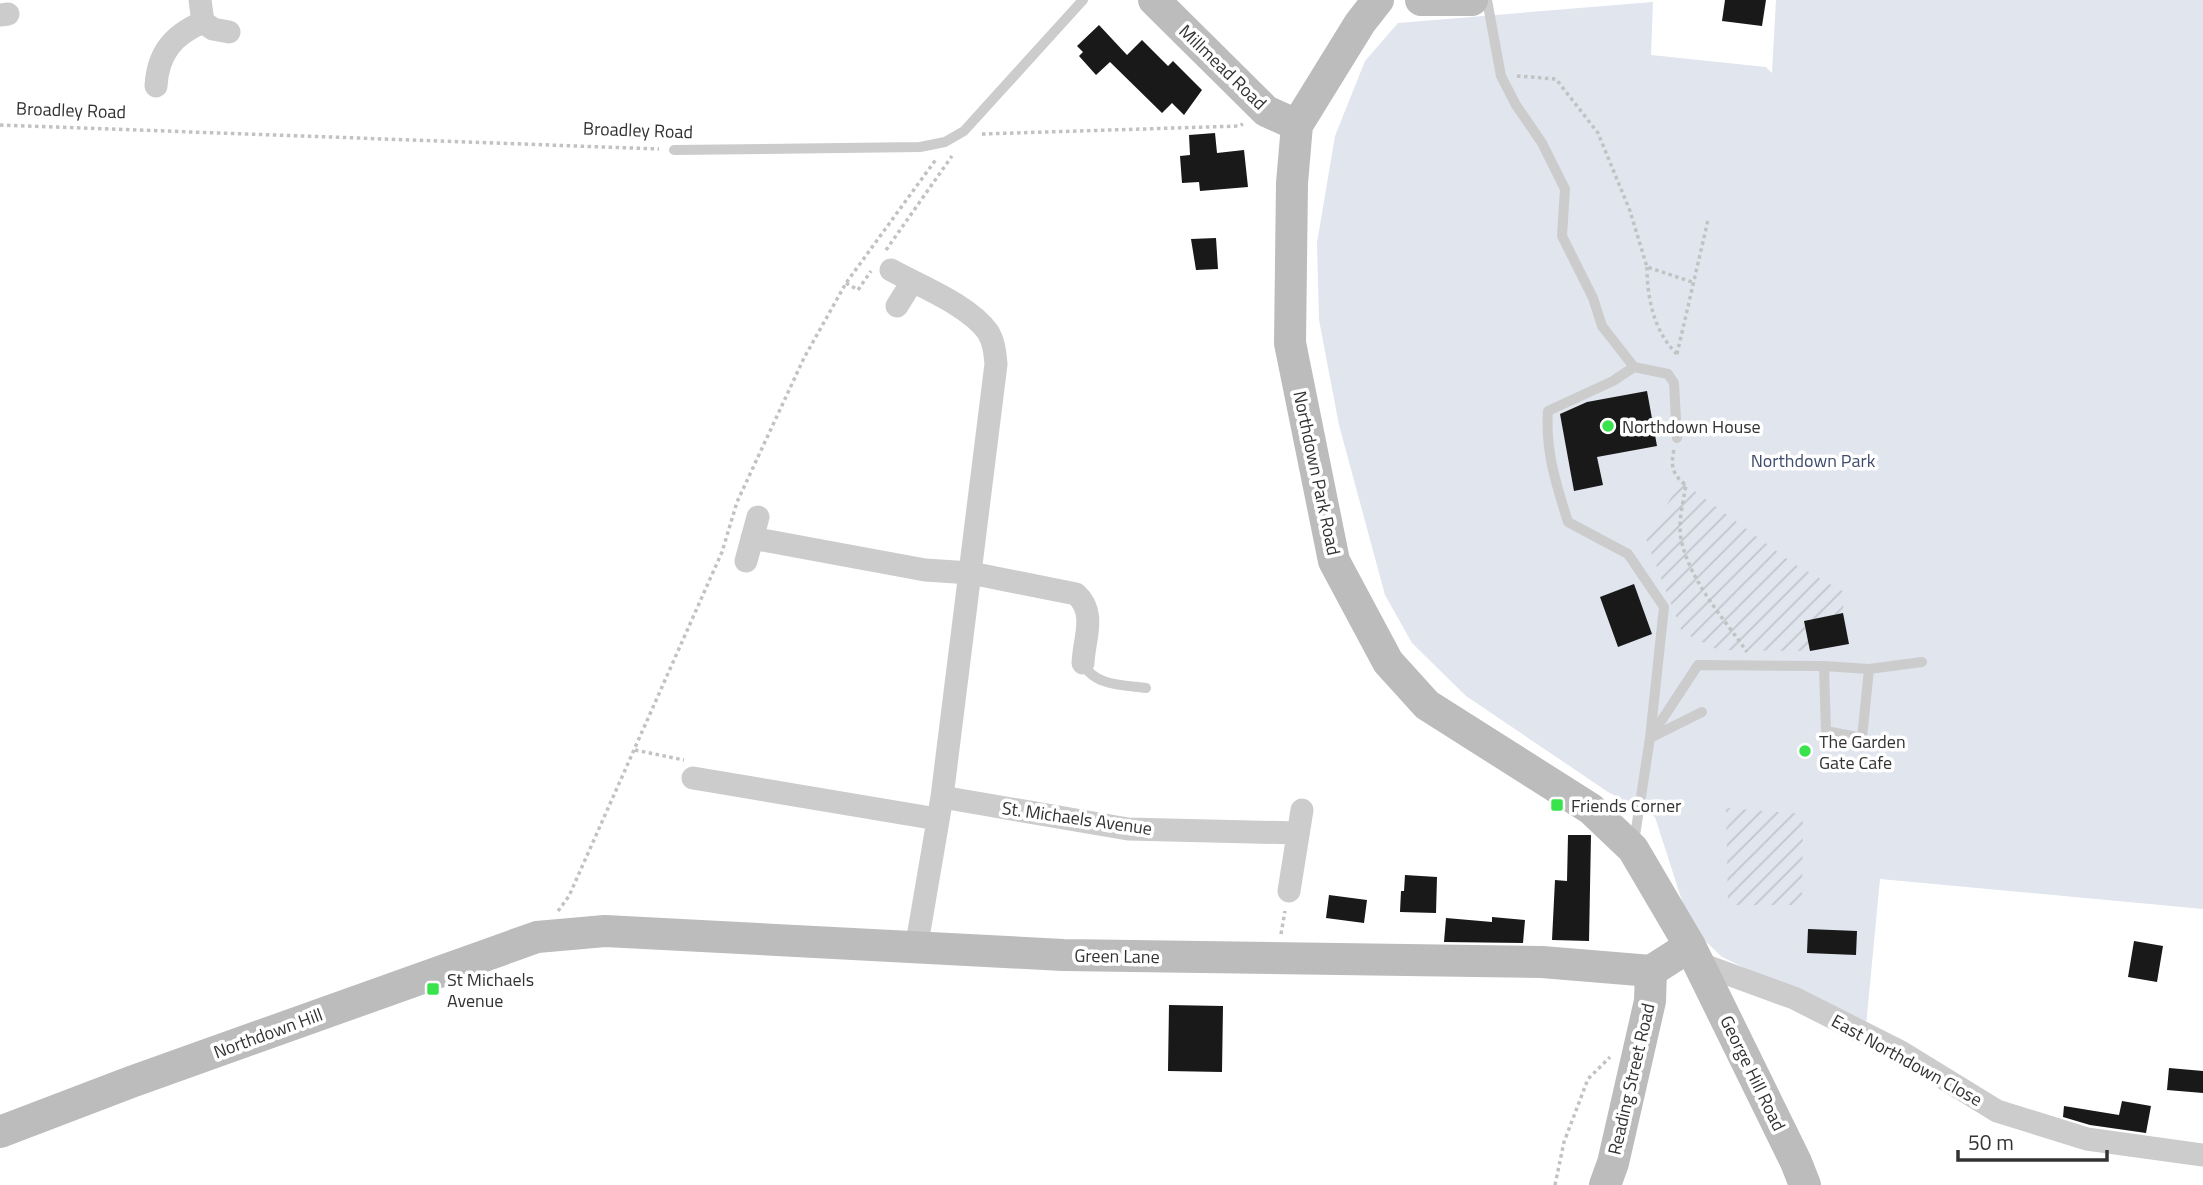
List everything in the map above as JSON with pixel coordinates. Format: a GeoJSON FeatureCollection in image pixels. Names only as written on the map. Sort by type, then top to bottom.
{"type":"FeatureCollection","features":[{"type":"Feature","properties":{"kind":"main road","name":"Millmead Road"},"geometry":{"type":"LineString","coordinates":[[1154,0],[1266,111],[1297,125]]}},
{"type":"Feature","properties":{"kind":"main road","name":"Northdown Park Road"},"geometry":{"type":"LineString","coordinates":[[1378,0],[1360,23],[1297,125],[1292,183],[1290,343],[1334,561],[1388,662],[1427,705],[1591,809],[1633,849],[1694,954]]}},
{"type":"Feature","properties":{"kind":"main road"},"geometry":{"type":"LineString","coordinates":[[1420,0],[1472,0]]}},
{"type":"Feature","properties":{"kind":"main road","name":"Green Lane"},"geometry":{"type":"LineString","coordinates":[[537,937],[605,931],[1063,955],[1542,962],[1651,971]]}},
{"type":"Feature","properties":{"kind":"main road","name":"Northdown Hill"},"geometry":{"type":"LineString","coordinates":[[0,1132],[131,1082],[537,937]]}},
{"type":"Feature","properties":{"kind":"main road"},"geometry":{"type":"LineString","coordinates":[[1651,971],[1694,954]]}},
{"type":"Feature","properties":{"kind":"main road","name":"George Hill Road"},"geometry":{"type":"LineString","coordinates":[[1694,954],[1805,1185]]}},
{"type":"Feature","properties":{"kind":"main road","name":"Reading Street Road"},"geometry":{"type":"LineString","coordinates":[[1605,1185],[1613,1163],[1639,1054],[1650,1001],[1651,971]]}},
{"type":"Feature","properties":{"kind":"street"},"geometry":{"type":"LineString","coordinates":[[156,86],[160,60],[201,11],[213,29],[229,32]]}},
{"type":"Feature","properties":{"kind":"street"},"geometry":{"type":"LineString","coordinates":[[884,266],[971,315],[989,333],[995,349],[996,364],[939,808],[916,949]]}},
{"type":"Feature","properties":{"kind":"street"},"geometry":{"type":"LineString","coordinates":[[897,306],[912,282]]}},
{"type":"Feature","properties":{"kind":"street"},"geometry":{"type":"LineString","coordinates":[[746,561],[755,528],[925,570],[971,573],[1076,594],[1085,602],[1088,615],[1083,663]]}},
{"type":"Feature","properties":{"kind":"street","name":"St. Michaels Avenue"},"geometry":{"type":"LineString","coordinates":[[693,778],[1128,829],[1298,833]]}},
{"type":"Feature","properties":{"kind":"street"},"geometry":{"type":"LineString","coordinates":[[1289,891],[1302,810]]}},
{"type":"Feature","properties":{"kind":"street","name":"East Northdown Close"},"geometry":{"type":"LineString","coordinates":[[1694,954],[1794,998],[1901,1052],[1997,1111],[2087,1139],[2203,1155]]}},
{"type":"Feature","properties":{"kind":"lane"},"geometry":{"type":"LineString","coordinates":[[964,131],[1083,0]]}},
{"type":"Feature","properties":{"kind":"lane"},"geometry":{"type":"LineString","coordinates":[[1486,0],[1501,76],[1516,105],[1542,143],[1565,190],[1562,236],[1593,298],[1602,326],[1634,367],[1668,374],[1675,383],[1677,438]]}},
{"type":"Feature","properties":{"kind":"lane","name":"Broadley Road"},"geometry":{"type":"LineString","coordinates":[[674,150],[920,148],[945,142],[964,131]]}},
{"type":"Feature","properties":{"kind":"lane"},"geometry":{"type":"LineString","coordinates":[[1633,849],[1650,738],[1664,607],[1628,554],[1568,522],[1551,470],[1547,428],[1548,411],[1613,381],[1634,367]]}},
{"type":"Feature","properties":{"kind":"lane"},"geometry":{"type":"LineString","coordinates":[[1650,738],[1698,665],[1869,669],[1922,662]]}},
{"type":"Feature","properties":{"kind":"lane"},"geometry":{"type":"LineString","coordinates":[[1083,663],[1092,677],[1146,688]]}},
{"type":"Feature","properties":{"kind":"lane"},"geometry":{"type":"LineString","coordinates":[[1824,666],[1826,731],[1862,738],[1869,669]]}},
{"type":"Feature","properties":{"kind":"lane"},"geometry":{"type":"LineString","coordinates":[[1650,738],[1702,712]]}},
{"type":"Feature","properties":{"kind":"path"},"geometry":{"type":"LineString","coordinates":[[1501,76],[1556,79],[1598,133],[1630,211],[1647,267],[1647,294],[1653,312],[1667,344],[1677,354],[1708,220]]}},
{"type":"Feature","properties":{"kind":"path"},"geometry":{"type":"LineString","coordinates":[[846,283],[858,290],[884,266],[955,151],[964,131],[987,135],[1239,126],[1266,111]]}},
{"type":"Feature","properties":{"kind":"path","name":"Broadley Road"},"geometry":{"type":"LineString","coordinates":[[0,125],[674,150]]}},
{"type":"Feature","properties":{"kind":"path"},"geometry":{"type":"LineString","coordinates":[[1647,267],[1692,282]]}},
{"type":"Feature","properties":{"kind":"path"},"geometry":{"type":"LineString","coordinates":[[1677,438],[1671,461],[1676,478],[1686,485],[1681,513],[1681,538],[1694,577],[1757,666]]}},
{"type":"Feature","properties":{"kind":"path"},"geometry":{"type":"LineString","coordinates":[[635,750],[697,762],[693,778]]}},
{"type":"Feature","properties":{"kind":"path"},"geometry":{"type":"LineString","coordinates":[[1277,957],[1289,891]]}},
{"type":"Feature","properties":{"kind":"path"},"geometry":{"type":"LineString","coordinates":[[1555,1185],[1564,1142],[1588,1079],[1612,1056],[1639,1054]]}},
{"type":"Feature","properties":{"kind":"green space","name":"Northdown Park"},"geometry":{"type":"Polygon","coordinates":[[[1776,0],[2203,0],[2203,909],[1880,879],[1866,1026],[1722,957],[1697,933],[1683,904],[1655,817],[1608,792],[1466,696],[1412,643],[1385,595],[1339,425],[1319,320],[1317,243],[1335,136],[1365,61],[1398,23],[1653,2],[1651,55],[1766,67],[1772,73],[1776,0]]]}},
{"type":"Feature","properties":{"kind":"green space"},"geometry":{"type":"Polygon","coordinates":[[[1681,481],[1794,564],[1844,592],[1843,613],[1804,621],[1810,651],[1718,650],[1682,632],[1646,539],[1681,481]]]}},
{"type":"Feature","properties":{"kind":"green space"},"geometry":{"type":"Polygon","coordinates":[[[1726,808],[1803,814],[1802,905],[1728,905],[1726,808]]]}},
{"type":"Feature","properties":{"kind":"building"},"geometry":{"type":"Polygon","coordinates":[[[1725,0],[1766,0],[1762,26],[1722,21],[1725,0]]]}},
{"type":"Feature","properties":{"kind":"building"},"geometry":{"type":"Polygon","coordinates":[[[1099,25],[1127,55],[1142,40],[1168,66],[1173,61],[1202,90],[1184,115],[1172,103],[1162,113],[1110,62],[1096,75],[1079,56],[1083,52],[1077,46],[1099,25]]]}},
{"type":"Feature","properties":{"kind":"building"},"geometry":{"type":"Polygon","coordinates":[[[1215,133],[1217,153],[1244,150],[1248,187],[1200,191],[1199,182],[1182,183],[1180,156],[1190,155],[1189,135],[1215,133]]]}},
{"type":"Feature","properties":{"kind":"building"},"geometry":{"type":"Polygon","coordinates":[[[1216,238],[1218,269],[1196,270],[1191,239],[1216,238]]]}},
{"type":"Feature","properties":{"kind":"building","name":"Northdown House"},"geometry":{"type":"Polygon","coordinates":[[[1647,391],[1657,446],[1597,457],[1603,485],[1574,491],[1560,414],[1587,402],[1647,391]]]}},
{"type":"Feature","properties":{"kind":"building"},"geometry":{"type":"Polygon","coordinates":[[[1634,584],[1652,634],[1618,647],[1600,597],[1634,584]]]}},
{"type":"Feature","properties":{"kind":"building"},"geometry":{"type":"Polygon","coordinates":[[[1843,613],[1849,644],[1810,651],[1804,621],[1843,613]]]}},
{"type":"Feature","properties":{"kind":"building"},"geometry":{"type":"Polygon","coordinates":[[[1568,835],[1591,835],[1589,941],[1552,940],[1555,880],[1567,881],[1568,835]]]}},
{"type":"Feature","properties":{"kind":"building"},"geometry":{"type":"Polygon","coordinates":[[[1405,875],[1437,877],[1436,913],[1400,912],[1405,875]]]}},
{"type":"Feature","properties":{"kind":"building"},"geometry":{"type":"Polygon","coordinates":[[[1329,895],[1367,900],[1364,923],[1326,918],[1329,895]]]}},
{"type":"Feature","properties":{"kind":"building"},"geometry":{"type":"Polygon","coordinates":[[[1492,917],[1525,920],[1523,943],[1444,942],[1446,918],[1492,922],[1492,917]]]}},
{"type":"Feature","properties":{"kind":"building"},"geometry":{"type":"Polygon","coordinates":[[[1808,929],[1857,931],[1856,955],[1807,953],[1808,929]]]}},
{"type":"Feature","properties":{"kind":"building"},"geometry":{"type":"Polygon","coordinates":[[[2134,941],[2163,946],[2157,982],[2128,977],[2134,941]]]}},
{"type":"Feature","properties":{"kind":"building"},"geometry":{"type":"Polygon","coordinates":[[[1169,1005],[1223,1006],[1222,1072],[1168,1071],[1169,1005]]]}},
{"type":"Feature","properties":{"kind":"building"},"geometry":{"type":"Polygon","coordinates":[[[2169,1068],[2203,1071],[2203,1093],[2167,1090],[2169,1068]]]}},
{"type":"Feature","properties":{"kind":"building"},"geometry":{"type":"Polygon","coordinates":[[[2122,1101],[2151,1106],[2146,1133],[2090,1125],[2063,1117],[2064,1106],[2119,1115],[2122,1101]]]}},
{"type":"Feature","properties":{"kind":"place","name":"Northdown House"},"geometry":{"type":"Point","coordinates":[1608,426]}},
{"type":"Feature","properties":{"kind":"place","name":"The Garden Gate Cafe"},"geometry":{"type":"Point","coordinates":[1805,751]}},
{"type":"Feature","properties":{"kind":"place","name":"Friends Corner"},"geometry":{"type":"Point","coordinates":[1557,805]}},
{"type":"Feature","properties":{"kind":"place","name":"St Michaels Avenue"},"geometry":{"type":"Point","coordinates":[433,989]}}]}
